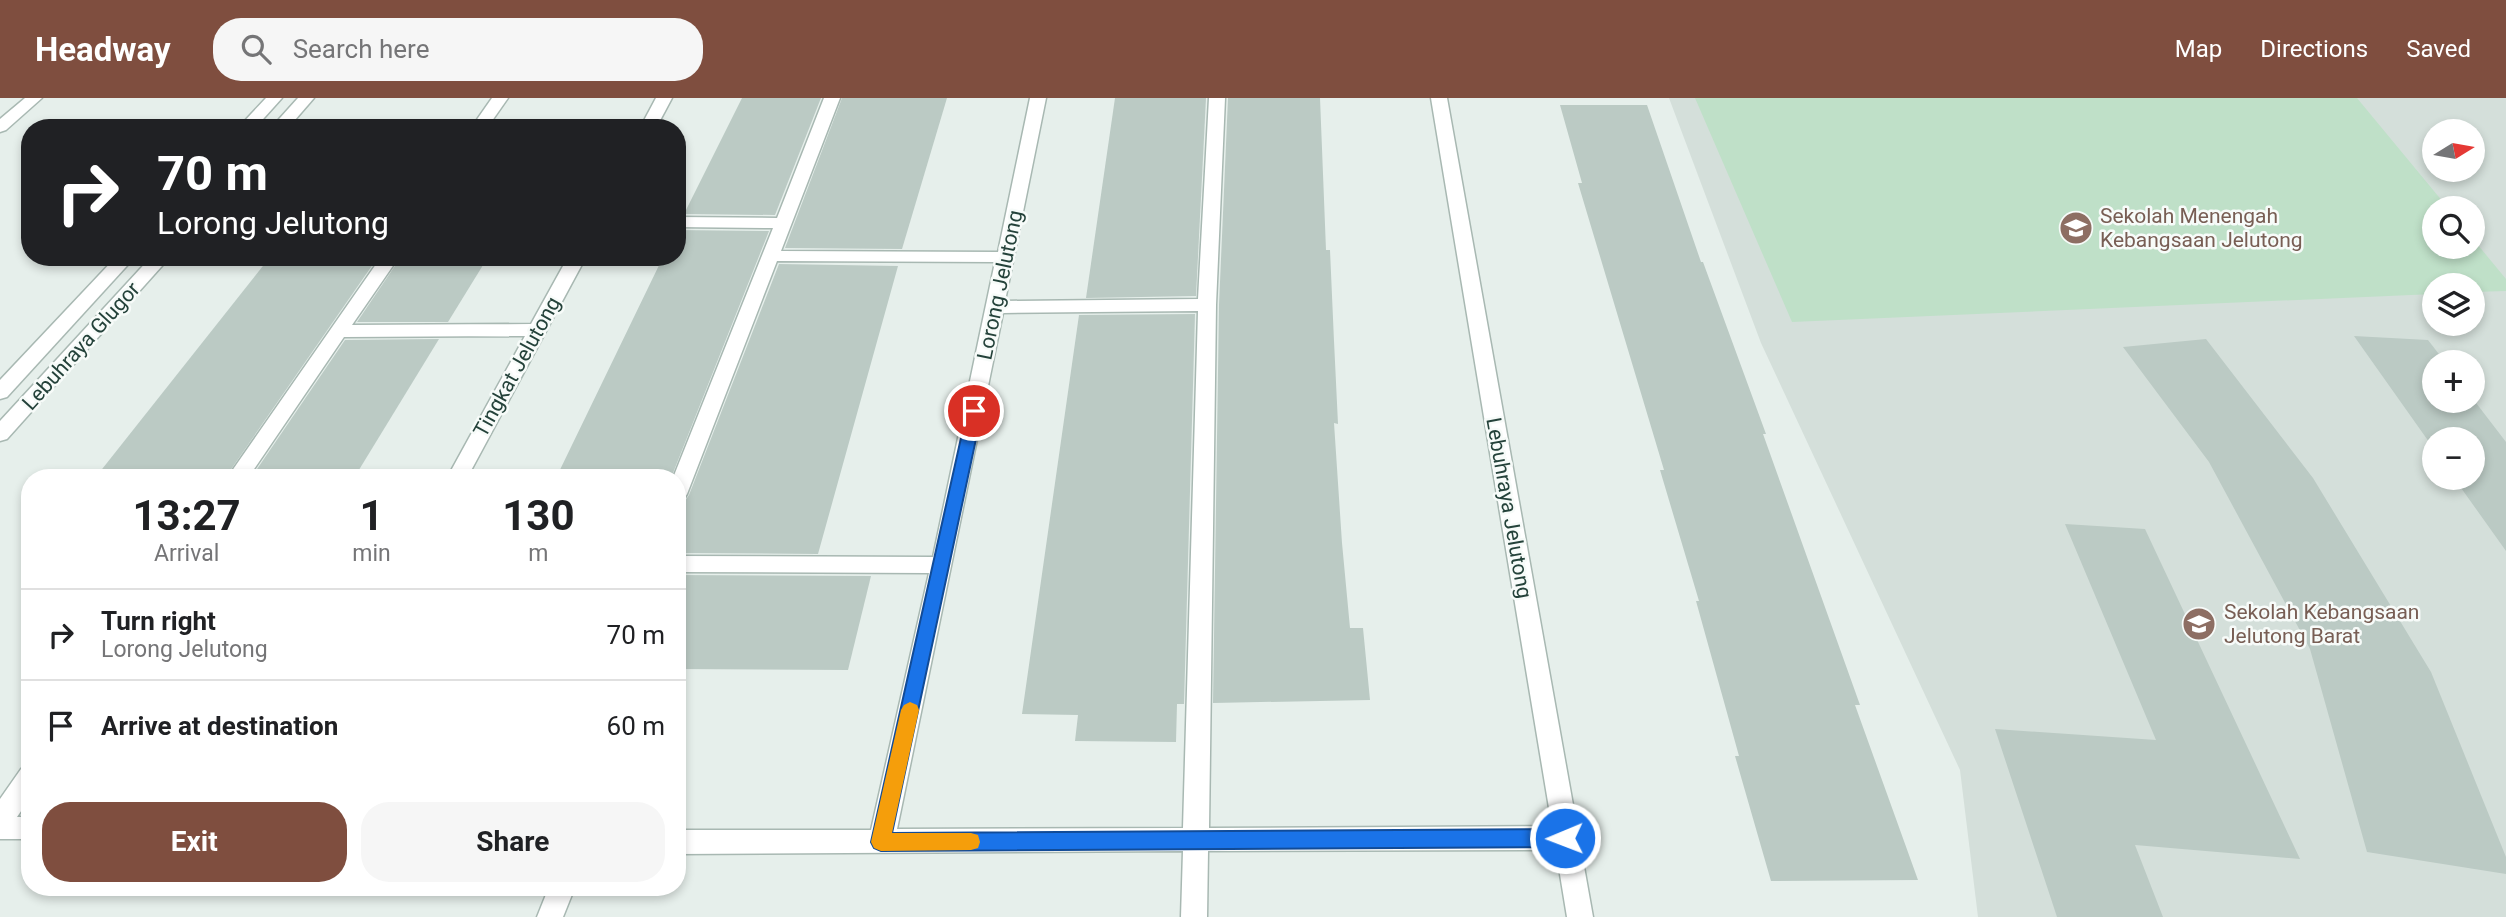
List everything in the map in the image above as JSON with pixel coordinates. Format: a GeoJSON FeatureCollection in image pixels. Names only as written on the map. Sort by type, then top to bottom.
{"type":"FeatureCollection","features":[{"type":"Feature","properties":{"kind":"street"},"geometry":{"type":"LineString","coordinates":[[0,127],[34,98]]}},
{"type":"Feature","properties":{"kind":"street"},"geometry":{"type":"LineString","coordinates":[[254,119],[274,98]]}},
{"type":"Feature","properties":{"kind":"street"},"geometry":{"type":"LineString","coordinates":[[287,119],[306,98]]}},
{"type":"Feature","properties":{"kind":"street"},"geometry":{"type":"LineString","coordinates":[[486,119],[500,98]]}},
{"type":"Feature","properties":{"kind":"street"},"geometry":{"type":"LineString","coordinates":[[653,119],[664,98]]}},
{"type":"Feature","properties":{"kind":"street"},"geometry":{"type":"LineString","coordinates":[[686,471],[832,98]]}},
{"type":"Feature","properties":{"kind":"street","name":"Lorong Jelutong"},"geometry":{"type":"LineString","coordinates":[[881,842],[1007,257],[1038,98]]}},
{"type":"Feature","properties":{"kind":"street"},"geometry":{"type":"LineString","coordinates":[[1194,917],[1207,305],[1217,98]]}},
{"type":"Feature","properties":{"kind":"street","name":"Lebuhraya Jelutong"},"geometry":{"type":"LineString","coordinates":[[1439,98],[1580,917]]}},
{"type":"Feature","properties":{"kind":"street"},"geometry":{"type":"LineString","coordinates":[[686,222],[783,223]]}},
{"type":"Feature","properties":{"kind":"street"},"geometry":{"type":"LineString","coordinates":[[771,256],[1007,257]]}},
{"type":"Feature","properties":{"kind":"street","name":"Lebuhraya Glugor"},"geometry":{"type":"LineString","coordinates":[[0,392],[117,266]]}},
{"type":"Feature","properties":{"kind":"street","name":"Lebuhraya Glugor"},"geometry":{"type":"LineString","coordinates":[[0,434],[153,266]]}},
{"type":"Feature","properties":{"kind":"street"},"geometry":{"type":"LineString","coordinates":[[243,469],[384,266]]}},
{"type":"Feature","properties":{"kind":"street","name":"Tingkat Jelutong"},"geometry":{"type":"LineString","coordinates":[[462,469],[572,266]]}},
{"type":"Feature","properties":{"kind":"street"},"geometry":{"type":"LineString","coordinates":[[996,307],[1207,305]]}},
{"type":"Feature","properties":{"kind":"street"},"geometry":{"type":"LineString","coordinates":[[339,331],[538,330]]}},
{"type":"Feature","properties":{"kind":"street"},"geometry":{"type":"LineString","coordinates":[[29,362],[65,363]]}},
{"type":"Feature","properties":{"kind":"street"},"geometry":{"type":"LineString","coordinates":[[686,564],[942,565]]}},
{"type":"Feature","properties":{"kind":"street"},"geometry":{"type":"LineString","coordinates":[[0,820],[21,790]]}},
{"type":"Feature","properties":{"kind":"street"},"geometry":{"type":"LineString","coordinates":[[0,828],[21,828]]}},
{"type":"Feature","properties":{"kind":"street"},"geometry":{"type":"LineString","coordinates":[[686,842],[1565,838]]}},
{"type":"Feature","properties":{"kind":"street"},"geometry":{"type":"LineString","coordinates":[[551,917],[559,896]]}},
{"type":"Feature","properties":{"kind":"shaded area","name":"Sekolah Kebangsaan Jelutong Barat"},"geometry":{"type":"Polygon","coordinates":[[[1669,98],[2506,98],[2506,917],[1978,917],[1960,770],[1761,343],[1669,98]]]}},
{"type":"Feature","properties":{"kind":"green space","name":"Sekolah Menengah Kebangsaan Jelutong"},"geometry":{"type":"Polygon","coordinates":[[[1695,98],[2357,98],[2422,177],[2422,182],[2426,182],[2438,196],[2422,196],[2422,259],[2485,259],[2485,254],[2506,279],[2506,291],[2485,292],[2485,273],[2422,273],[2422,295],[1792,322],[1695,98]]]}},
{"type":"Feature","properties":{"kind":"building"},"geometry":{"type":"Polygon","coordinates":[[[742,98],[821,98],[775,215],[686,214],[742,98]]]}},
{"type":"Feature","properties":{"kind":"building"},"geometry":{"type":"Polygon","coordinates":[[[842,98],[947,98],[902,249],[785,248],[842,98]]]}},
{"type":"Feature","properties":{"kind":"building"},"geometry":{"type":"Polygon","coordinates":[[[1115,98],[1206,98],[1196,296],[1086,298],[1115,98]]]}},
{"type":"Feature","properties":{"kind":"building"},"geometry":{"type":"Polygon","coordinates":[[[1228,98],[1320,98],[1326,250],[1330,250],[1338,424],[1334,423],[1342,543],[1350,628],[1363,628],[1370,700],[1213,703],[1219,305],[1228,98]]]}},
{"type":"Feature","properties":{"kind":"building"},"geometry":{"type":"Polygon","coordinates":[[[1560,105],[1647,105],[1701,262],[1766,434],[1763,434],[1860,705],[1855,705],[1918,880],[1771,881],[1735,756],[1739,756],[1696,601],[1699,601],[1660,470],[1664,470],[1578,183],[1582,183],[1560,105]]]}},
{"type":"Feature","properties":{"kind":"building"},"geometry":{"type":"Polygon","coordinates":[[[686,230],[769,231],[675,469],[560,469],[659,266],[686,266],[686,230]]]}},
{"type":"Feature","properties":{"kind":"building"},"geometry":{"type":"Polygon","coordinates":[[[779,264],[898,266],[818,554],[686,553],[686,500],[779,264]]]}},
{"type":"Feature","properties":{"kind":"building"},"geometry":{"type":"Polygon","coordinates":[[[263,266],[372,266],[231,469],[102,469],[263,266]]]}},
{"type":"Feature","properties":{"kind":"building"},"geometry":{"type":"Polygon","coordinates":[[[395,266],[482,266],[448,322],[357,322],[395,266]]]}},
{"type":"Feature","properties":{"kind":"building"},"geometry":{"type":"Polygon","coordinates":[[[1195,314],[1184,704],[1177,704],[1176,742],[1075,741],[1078,715],[1022,714],[1079,315],[1195,314]]]}},
{"type":"Feature","properties":{"kind":"building"},"geometry":{"type":"Polygon","coordinates":[[[2354,336],[2428,340],[2436,350],[2422,350],[2422,413],[2484,413],[2506,442],[2506,551],[2463,490],[2485,490],[2485,427],[2422,427],[2422,432],[2354,336]]]}},
{"type":"Feature","properties":{"kind":"building"},"geometry":{"type":"Polygon","coordinates":[[[439,339],[360,469],[257,469],[345,340],[439,339]]]}},
{"type":"Feature","properties":{"kind":"building"},"geometry":{"type":"Polygon","coordinates":[[[2206,339],[2313,478],[2431,672],[2506,857],[2506,874],[2367,852],[2310,649],[2209,462],[2123,347],[2206,339]]]}},
{"type":"Feature","properties":{"kind":"building"},"geometry":{"type":"Polygon","coordinates":[[[2065,524],[2145,529],[2300,859],[2135,845],[2163,917],[2057,917],[1995,729],[2156,740],[2065,524]]]}},
{"type":"Feature","properties":{"kind":"building"},"geometry":{"type":"Polygon","coordinates":[[[686,575],[871,576],[848,670],[686,669],[686,575]]]}},
{"type":"Feature","properties":{"kind":"slow traffic"},"geometry":{"type":"LineString","coordinates":[[910,710],[881,842],[971,842]]}},
{"type":"Feature","properties":{"kind":"place","name":"Sekolah Menengah Kebangsaan Jelutong"},"geometry":{"type":"Point","coordinates":[2076,228]}},
{"type":"Feature","properties":{"kind":"place","name":"Sekolah Kebangsaan Jelutong Barat"},"geometry":{"type":"Point","coordinates":[2199,624]}},
{"type":"Feature","properties":{"kind":"route"},"geometry":{"type":"LineString","coordinates":[[974,411],[881,842],[1565,838]]}}]}
